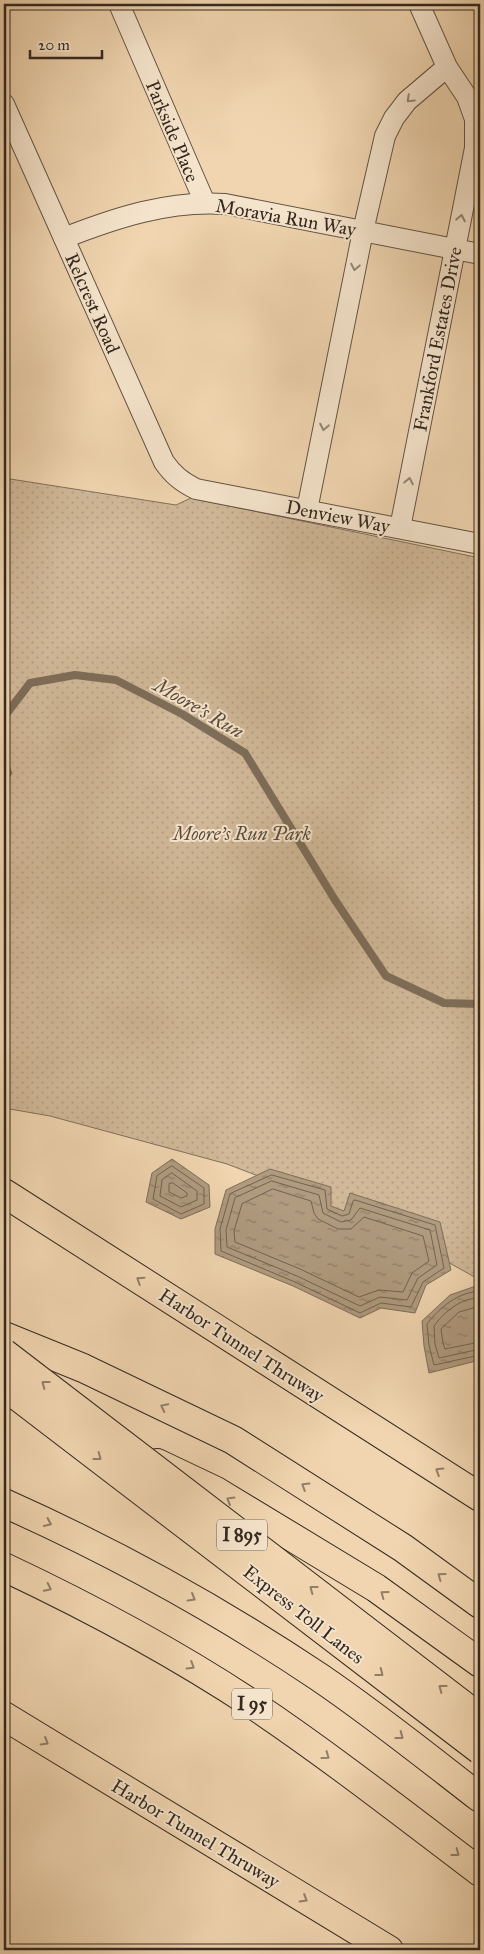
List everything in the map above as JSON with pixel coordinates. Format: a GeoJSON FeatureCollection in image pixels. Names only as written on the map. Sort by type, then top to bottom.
{"type":"FeatureCollection","features":[{"type":"Feature","properties":{"kind":"highway","name":"Harbor Tunnel Thruway"},"geometry":{"type":"LineString","coordinates":[[4,1193],[480,1497]]}},
{"type":"Feature","properties":{"kind":"highway"},"geometry":{"type":"LineString","coordinates":[[4,1336],[83,1368],[233,1440],[402,1548],[480,1604]]}},
{"type":"Feature","properties":{"kind":"highway","name":"Express Toll Lanes"},"geometry":{"type":"LineString","coordinates":[[4,1353],[480,1718]]}},
{"type":"Feature","properties":{"kind":"highway","name":"Express Toll Lanes"},"geometry":{"type":"LineString","coordinates":[[4,1386],[480,1750]]}},
{"type":"Feature","properties":{"kind":"highway"},"geometry":{"type":"LineString","coordinates":[[4,1397],[66,1418],[216,1492],[376,1588],[480,1663]]}},
{"type":"Feature","properties":{"kind":"highway","name":"Express Toll Lanes"},"geometry":{"type":"LineString","coordinates":[[4,1503],[66,1531],[169,1584],[253,1634],[360,1706],[480,1798]]}},
{"type":"Feature","properties":{"kind":"highway","name":"I 95"},"geometry":{"type":"LineString","coordinates":[[4,1567],[102,1616],[216,1682],[290,1730],[480,1872]]}},
{"type":"Feature","properties":{"kind":"highway","name":"Harbor Tunnel Thruway"},"geometry":{"type":"LineString","coordinates":[[4,1716],[389,1950]]}},
{"type":"Feature","properties":{"kind":"street","name":"Parkside Place"},"geometry":{"type":"LineString","coordinates":[[119,4],[204,203]]}},
{"type":"Feature","properties":{"kind":"street","name":"Frankford Estates Drive"},"geometry":{"type":"LineString","coordinates":[[400,528],[475,148],[475,119],[467,97],[447,67],[419,4]]}},
{"type":"Feature","properties":{"kind":"street"},"geometry":{"type":"LineString","coordinates":[[307,510],[363,231],[376,172],[388,130],[407,101],[447,67]]}},
{"type":"Feature","properties":{"kind":"street","name":"Relcrest Road"},"geometry":{"type":"LineString","coordinates":[[4,104],[164,462],[173,474],[184,483],[196,489]]}},
{"type":"Feature","properties":{"kind":"street","name":"Moravia Run Way"},"geometry":{"type":"LineString","coordinates":[[64,238],[123,216],[157,209],[204,203],[226,204],[480,254]]}},
{"type":"Feature","properties":{"kind":"street","name":"Denview Way"},"geometry":{"type":"LineString","coordinates":[[196,489],[480,544]]}},
{"type":"Feature","properties":{"kind":"green space","name":"Moore's Run Park"},"geometry":{"type":"Polygon","coordinates":[[[4,478],[176,505],[191,498],[480,558],[480,1280],[444,1260],[287,1187],[227,1164],[50,1116],[4,1108],[4,478]]]}},
{"type":"Feature","properties":{"kind":"water"},"geometry":{"type":"Polygon","coordinates":[[[172,1159],[209,1185],[210,1207],[181,1219],[146,1202],[152,1173],[172,1159]]]}},
{"type":"Feature","properties":{"kind":"water"},"geometry":{"type":"Polygon","coordinates":[[[270,1169],[331,1187],[331,1206],[344,1211],[350,1193],[440,1222],[451,1270],[426,1285],[415,1313],[381,1308],[360,1318],[293,1286],[215,1254],[215,1229],[226,1190],[270,1169]]]}},
{"type":"Feature","properties":{"kind":"water"},"geometry":{"type":"Polygon","coordinates":[[[476,1286],[480,1288],[480,1360],[429,1373],[422,1321],[450,1295],[476,1286]]]}},
{"type":"Feature","properties":{"kind":"waterway","name":"Moore's Run"},"geometry":{"type":"LineString","coordinates":[[4,717],[30,683],[75,675],[116,680],[182,714],[245,753],[335,900],[386,976],[444,1003],[480,1004]]}},
{"type":"Feature","properties":{"kind":"waterway","name":"Moore's Run"},"geometry":{"type":"LineString","coordinates":[[4,761],[8,773],[4,779]]}}]}
